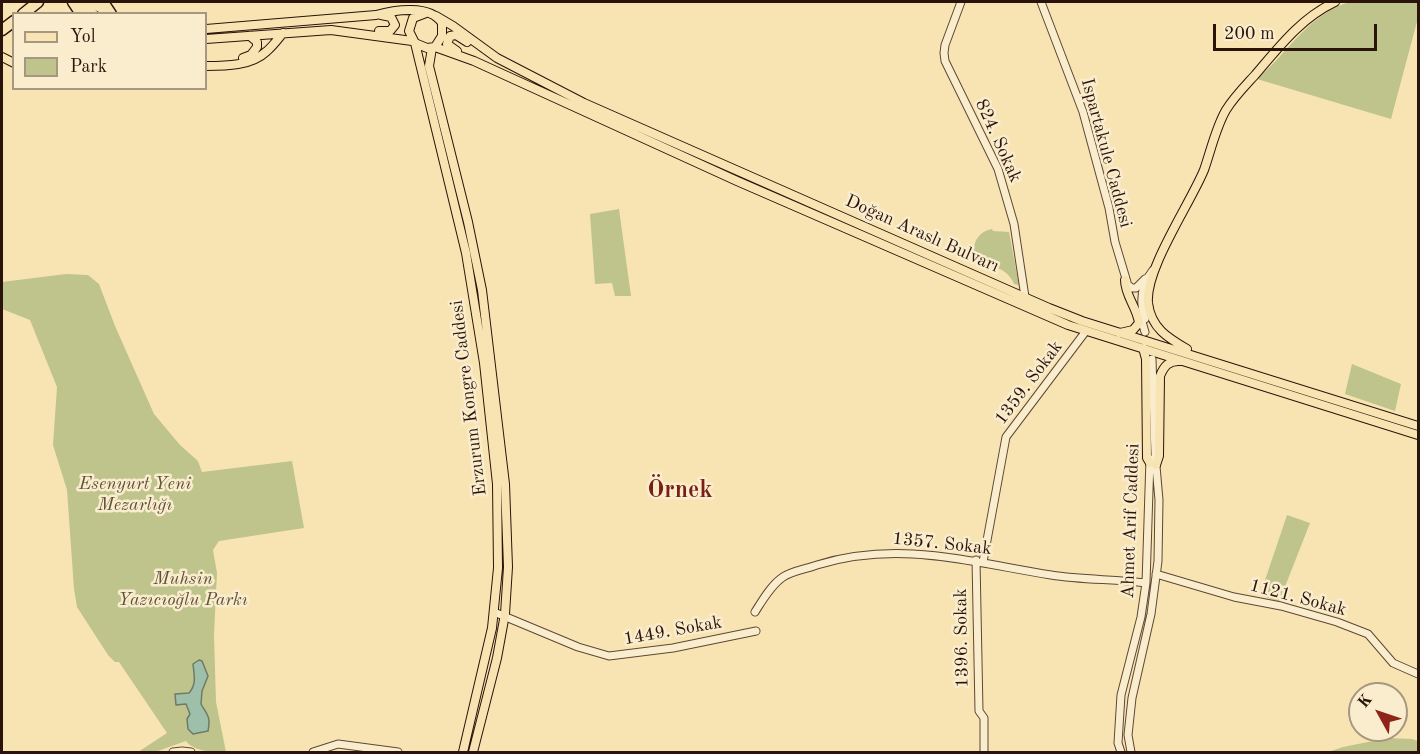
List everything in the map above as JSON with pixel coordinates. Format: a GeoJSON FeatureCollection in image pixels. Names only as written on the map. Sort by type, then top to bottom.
{"type":"FeatureCollection","features":[{"type":"Feature","properties":{"kind":"highway"},"geometry":{"type":"LineString","coordinates":[[26,12],[39,2]]}},
{"type":"Feature","properties":{"kind":"main road"},"geometry":{"type":"LineString","coordinates":[[74,2],[91,12]]}},
{"type":"Feature","properties":{"kind":"main road"},"geometry":{"type":"LineString","coordinates":[[89,2],[106,12]]}},
{"type":"Feature","properties":{"kind":"main road"},"geometry":{"type":"LineString","coordinates":[[1200,357],[1164,335],[1152,319],[1148,291],[1152,271],[1195,190],[1226,110],[1287,37],[1315,12],[1335,2]]}},
{"type":"Feature","properties":{"kind":"main road"},"geometry":{"type":"LineString","coordinates":[[207,29],[376,15],[392,11],[426,13],[436,16],[443,30],[442,36],[434,47],[331,30]]}},
{"type":"Feature","properties":{"kind":"main road"},"geometry":{"type":"LineString","coordinates":[[414,42],[409,31],[411,21],[419,14],[426,13]]}},
{"type":"Feature","properties":{"kind":"main road"},"geometry":{"type":"LineString","coordinates":[[207,39],[254,39],[283,33],[346,28],[387,32],[393,29],[394,23],[391,17],[376,15]]}},
{"type":"Feature","properties":{"kind":"main road","name":"Doğan Araslı Bulvarı"},"geometry":{"type":"LineString","coordinates":[[436,16],[497,58],[584,103],[1082,321],[1419,426]]}},
{"type":"Feature","properties":{"kind":"main road"},"geometry":{"type":"LineString","coordinates":[[207,64],[239,64],[260,57],[283,33]]}},
{"type":"Feature","properties":{"kind":"main road"},"geometry":{"type":"LineString","coordinates":[[474,61],[448,46],[447,41],[450,36],[456,35],[482,52],[497,58]]}},
{"type":"Feature","properties":{"kind":"main road"},"geometry":{"type":"LineString","coordinates":[[254,39],[268,50]]}},
{"type":"Feature","properties":{"kind":"main road"},"geometry":{"type":"LineString","coordinates":[[207,64],[247,57],[256,50],[254,39]]}},
{"type":"Feature","properties":{"kind":"main road","name":"Erzurum Kongre Caddesi"},"geometry":{"type":"LineString","coordinates":[[414,42],[466,253],[484,363],[498,484],[498,568],[490,643],[463,753]]}},
{"type":"Feature","properties":{"kind":"main road","name":"Doğan Araslı Bulvarı"},"geometry":{"type":"LineString","coordinates":[[434,47],[474,61],[848,230],[1047,316],[1086,331],[1419,435]]}},
{"type":"Feature","properties":{"kind":"main road","name":"Erzurum Kongre Caddesi"},"geometry":{"type":"LineString","coordinates":[[434,47],[429,66],[468,222],[482,290],[505,484],[508,567],[505,614],[500,644],[473,753]]}},
{"type":"Feature","properties":{"kind":"main road"},"geometry":{"type":"LineString","coordinates":[[1120,333],[1133,330],[1138,322],[1138,316],[1126,290],[1127,282]]}},
{"type":"Feature","properties":{"kind":"main road"},"geometry":{"type":"LineString","coordinates":[[1143,348],[1146,359],[1147,458],[1153,464],[1159,456],[1160,376],[1162,370],[1170,363],[1184,361]]}},
{"type":"Feature","properties":{"kind":"street","name":"824. Sokak"},"geometry":{"type":"LineString","coordinates":[[961,2],[945,45],[945,61],[998,169],[1014,224],[1025,297]]}},
{"type":"Feature","properties":{"kind":"street","name":"Ispartakule Caddesi"},"geometry":{"type":"LineString","coordinates":[[1041,2],[1083,112],[1127,282],[1147,333],[1142,297],[1152,271]]}},
{"type":"Feature","properties":{"kind":"street"},"geometry":{"type":"LineString","coordinates":[[1127,282],[1132,288],[1136,288],[1152,271]]}},
{"type":"Feature","properties":{"kind":"street","name":"1359. Sokak"},"geometry":{"type":"LineString","coordinates":[[980,561],[1006,437],[1086,331]]}},
{"type":"Feature","properties":{"kind":"street","name":"Ahmet Arif Caddesi"},"geometry":{"type":"LineString","coordinates":[[1121,753],[1118,743],[1120,705],[1142,617],[1146,583],[1149,501],[1153,464],[1150,359]]}},
{"type":"Feature","properties":{"kind":"street","name":"Ahmet Arif Caddesi"},"geometry":{"type":"LineString","coordinates":[[1131,753],[1128,735],[1132,698],[1141,662],[1156,574],[1159,500],[1153,464]]}},
{"type":"Feature","properties":{"kind":"street"},"geometry":{"type":"LineString","coordinates":[[1149,501],[1151,496],[1157,496],[1159,500]]}},
{"type":"Feature","properties":{"kind":"street","name":"1357. Sokak"},"geometry":{"type":"LineString","coordinates":[[755,612],[773,586],[785,575],[847,557],[880,553],[980,561],[1061,576],[1146,583]]}},
{"type":"Feature","properties":{"kind":"street","name":"1396. Sokak"},"geometry":{"type":"LineString","coordinates":[[980,561],[979,711],[984,718],[984,753]]}},
{"type":"Feature","properties":{"kind":"street","name":"1121. Sokak"},"geometry":{"type":"LineString","coordinates":[[1156,574],[1234,597],[1281,606],[1337,622],[1368,634],[1393,663],[1419,674]]}},
{"type":"Feature","properties":{"kind":"street","name":"1449. Sokak"},"geometry":{"type":"LineString","coordinates":[[494,612],[505,614],[579,647],[609,656],[673,648],[756,631]]}},
{"type":"Feature","properties":{"kind":"street"},"geometry":{"type":"LineString","coordinates":[[1132,650],[1134,659],[1141,662]]}},
{"type":"Feature","properties":{"kind":"street"},"geometry":{"type":"LineString","coordinates":[[313,753],[338,744],[398,753]]}},
{"type":"Feature","properties":{"kind":"street"},"geometry":{"type":"LineString","coordinates":[[173,753],[182,751],[191,753]]}},
{"type":"Feature","properties":{"kind":"green space"},"geometry":{"type":"Polygon","coordinates":[[[1350,2],[1418,2],[1418,18],[1391,119],[1257,79],[1299,35],[1322,15],[1350,2]]]}},
{"type":"Feature","properties":{"kind":"green space"},"geometry":{"type":"Polygon","coordinates":[[[619,209],[631,296],[615,296],[612,283],[595,284],[590,214],[619,209]]]}},
{"type":"Feature","properties":{"kind":"green space"},"geometry":{"type":"Polygon","coordinates":[[[992,229],[1009,232],[1019,285],[1014,284],[1010,277],[999,268],[964,255],[966,251],[974,250],[975,242],[981,234],[992,229]]]}},
{"type":"Feature","properties":{"kind":"green space","name":"Esenyurt Yeni Mezarlığı"},"geometry":{"type":"Polygon","coordinates":[[[66,274],[88,275],[99,284],[154,414],[180,445],[198,461],[202,472],[292,461],[304,528],[219,541],[213,550],[217,573],[214,635],[216,702],[226,752],[199,749],[186,741],[155,752],[138,752],[167,733],[119,662],[115,662],[108,655],[77,607],[67,490],[53,445],[57,387],[30,320],[2,309],[2,282],[66,274]]]}},
{"type":"Feature","properties":{"kind":"green space"},"geometry":{"type":"Polygon","coordinates":[[[1352,364],[1401,384],[1395,411],[1345,394],[1352,364]]]}},
{"type":"Feature","properties":{"kind":"green space"},"geometry":{"type":"Polygon","coordinates":[[[1287,515],[1310,523],[1279,602],[1260,595],[1287,515]]]}},
{"type":"Feature","properties":{"kind":"green space"},"geometry":{"type":"Polygon","coordinates":[[[1408,739],[1418,741],[1418,752],[1328,752],[1368,742],[1408,742],[1408,739]]]}},
{"type":"Feature","properties":{"kind":"shaded area"},"geometry":{"type":"Polygon","coordinates":[[[199,660],[202,661],[208,676],[202,691],[201,704],[208,716],[209,726],[208,731],[193,734],[188,729],[187,719],[190,714],[186,704],[176,705],[175,694],[189,693],[192,690],[193,664],[199,660]]]}},
{"type":"Feature","properties":{"kind":"district","name":"Örnek"},"geometry":{"type":"Point","coordinates":[680,491]}},
{"type":"Feature","properties":{"kind":"park label","name":"Muhsin Yazıcıoğlu Parkı"},"geometry":{"type":"Point","coordinates":[183,589]}}]}
